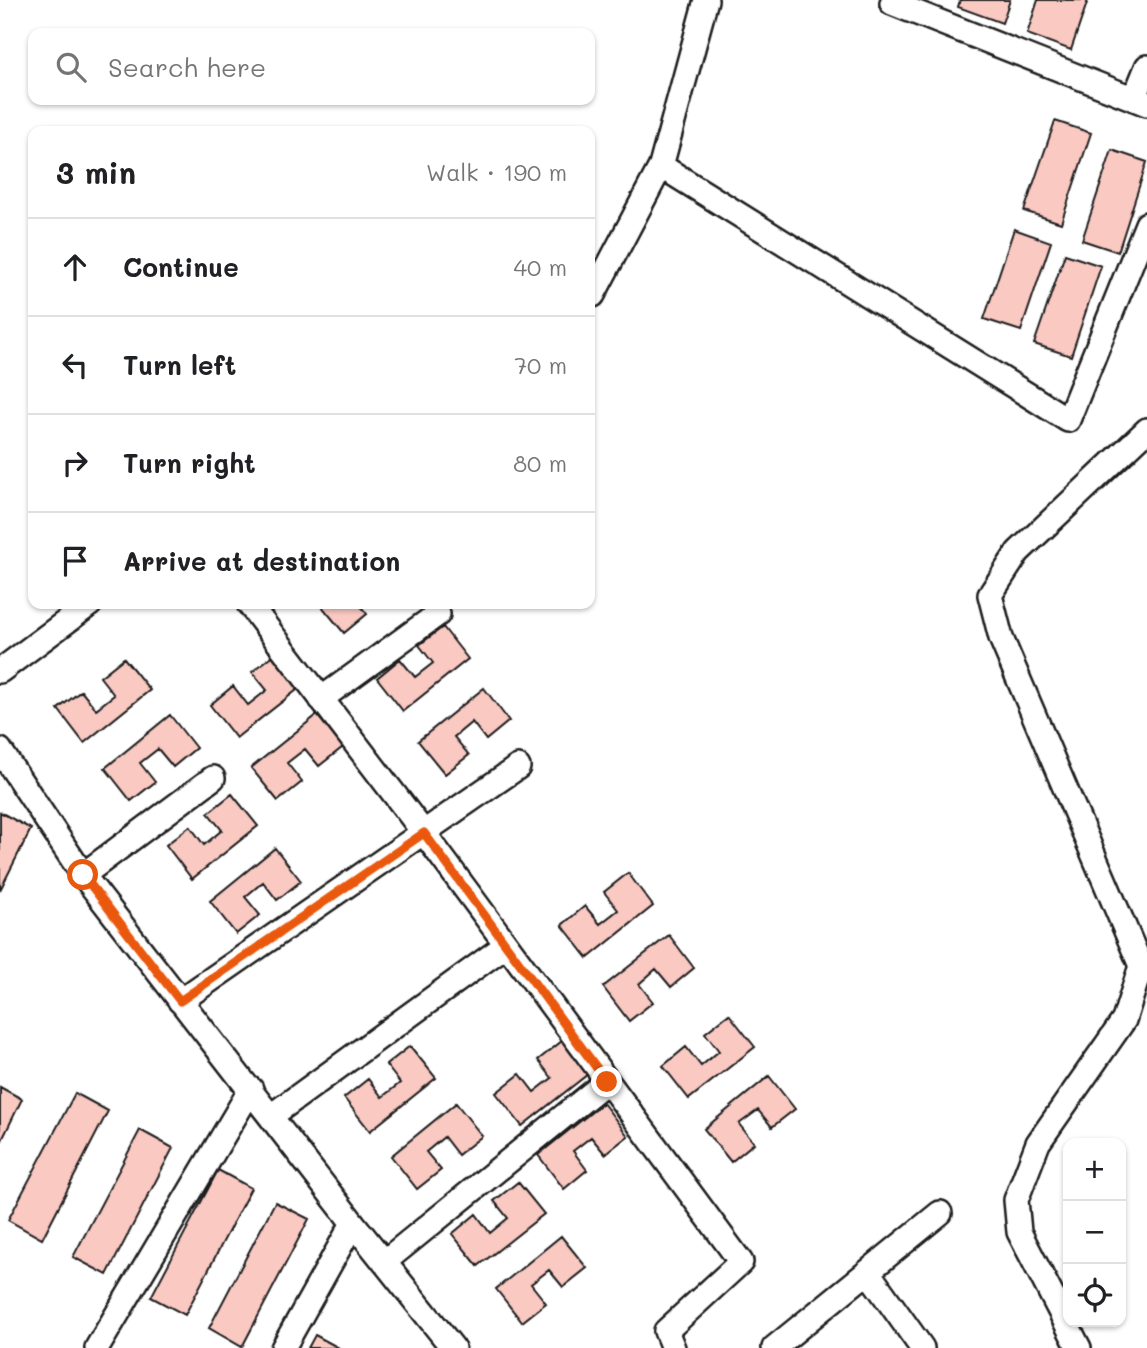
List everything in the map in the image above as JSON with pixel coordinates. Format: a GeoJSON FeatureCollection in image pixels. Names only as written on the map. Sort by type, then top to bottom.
{"type":"FeatureCollection","features":[{"type":"Feature","properties":{"kind":"street"},"geometry":{"type":"LineString","coordinates":[[595,291],[661,166],[706,0]]}},
{"type":"Feature","properties":{"kind":"street"},"geometry":{"type":"LineString","coordinates":[[890,1],[1141,101],[1147,67]]}},
{"type":"Feature","properties":{"kind":"street"},"geometry":{"type":"LineString","coordinates":[[661,166],[1068,420],[1147,224]]}},
{"type":"Feature","properties":{"kind":"street"},"geometry":{"type":"LineString","coordinates":[[1079,1348],[1019,1232],[1016,1200],[1038,1143],[1124,1020],[1141,966],[1001,638],[990,595],[1018,552],[1147,430]]}},
{"type":"Feature","properties":{"kind":"street"},"geometry":{"type":"LineString","coordinates":[[0,671],[83,609]]}},
{"type":"Feature","properties":{"kind":"street"},"geometry":{"type":"LineString","coordinates":[[253,609],[424,833],[741,1262],[666,1331],[673,1348]]}},
{"type":"Feature","properties":{"kind":"street"},"geometry":{"type":"LineString","coordinates":[[321,699],[438,614]]}},
{"type":"Feature","properties":{"kind":"street"},"geometry":{"type":"LineString","coordinates":[[0,750],[83,875],[453,1348]]}},
{"type":"Feature","properties":{"kind":"street"},"geometry":{"type":"LineString","coordinates":[[180,1001],[518,767]]}},
{"type":"Feature","properties":{"kind":"street"},"geometry":{"type":"LineString","coordinates":[[83,875],[213,778]]}},
{"type":"Feature","properties":{"kind":"street"},"geometry":{"type":"LineString","coordinates":[[271,1116],[506,944]]}},
{"type":"Feature","properties":{"kind":"street"},"geometry":{"type":"LineString","coordinates":[[384,1262],[607,1082]]}},
{"type":"Feature","properties":{"kind":"street"},"geometry":{"type":"LineString","coordinates":[[97,1348],[251,1089]]}},
{"type":"Feature","properties":{"kind":"street"},"geometry":{"type":"LineString","coordinates":[[779,1346],[940,1213]]}},
{"type":"Feature","properties":{"kind":"street"},"geometry":{"type":"LineString","coordinates":[[283,1348],[353,1223]]}},
{"type":"Feature","properties":{"kind":"street"},"geometry":{"type":"LineString","coordinates":[[869,1272],[922,1348]]}},
{"type":"Feature","properties":{"kind":"building"},"geometry":{"type":"Polygon","coordinates":[[[960,0],[1010,0],[1002,23],[958,7],[960,0]]]}},
{"type":"Feature","properties":{"kind":"building"},"geometry":{"type":"Polygon","coordinates":[[[1038,0],[1088,0],[1071,50],[1027,34],[1038,0]]]}},
{"type":"Feature","properties":{"kind":"building"},"geometry":{"type":"Polygon","coordinates":[[[1055,121],[1091,133],[1061,223],[1024,211],[1055,121]]]}},
{"type":"Feature","properties":{"kind":"building"},"geometry":{"type":"Polygon","coordinates":[[[1112,150],[1147,162],[1118,252],[1082,240],[1112,150]]]}},
{"type":"Feature","properties":{"kind":"building"},"geometry":{"type":"Polygon","coordinates":[[[1014,229],[1051,242],[1021,331],[984,319],[1014,229]]]}},
{"type":"Feature","properties":{"kind":"building"},"geometry":{"type":"Polygon","coordinates":[[[1065,254],[1101,266],[1071,356],[1034,344],[1065,254]]]}},
{"type":"Feature","properties":{"kind":"building"},"geometry":{"type":"Polygon","coordinates":[[[324,609],[363,609],[367,614],[344,633],[324,609]]]}},
{"type":"Feature","properties":{"kind":"building"},"geometry":{"type":"Polygon","coordinates":[[[443,627],[468,659],[403,711],[377,678],[400,659],[415,677],[433,663],[419,645],[443,627]]]}},
{"type":"Feature","properties":{"kind":"building"},"geometry":{"type":"Polygon","coordinates":[[[276,653],[302,686],[236,738],[210,705],[233,686],[248,705],[267,690],[252,672],[276,653]]]}},
{"type":"Feature","properties":{"kind":"building"},"geometry":{"type":"Polygon","coordinates":[[[124,658],[150,690],[84,743],[58,709],[81,691],[96,709],[114,695],[100,677],[124,658]]]}},
{"type":"Feature","properties":{"kind":"building"},"geometry":{"type":"Polygon","coordinates":[[[484,688],[509,721],[486,740],[472,722],[454,737],[469,755],[445,774],[418,741],[484,688]]]}},
{"type":"Feature","properties":{"kind":"building"},"geometry":{"type":"Polygon","coordinates":[[[170,715],[196,748],[173,767],[158,749],[140,763],[155,782],[131,801],[105,768],[170,715]]]}},
{"type":"Feature","properties":{"kind":"building"},"geometry":{"type":"Polygon","coordinates":[[[317,715],[343,747],[319,766],[305,749],[287,763],[302,782],[278,801],[251,768],[317,715]]]}},
{"type":"Feature","properties":{"kind":"building"},"geometry":{"type":"Polygon","coordinates":[[[232,794],[258,826],[192,879],[166,845],[190,826],[204,845],[222,830],[208,813],[232,794]]]}},
{"type":"Feature","properties":{"kind":"building"},"geometry":{"type":"Polygon","coordinates":[[[0,812],[31,829],[0,890],[0,812]]]}},
{"type":"Feature","properties":{"kind":"building"},"geometry":{"type":"Polygon","coordinates":[[[275,848],[301,881],[277,900],[263,882],[245,897],[260,915],[236,934],[210,901],[275,848]]]}},
{"type":"Feature","properties":{"kind":"building"},"geometry":{"type":"Polygon","coordinates":[[[628,873],[653,906],[588,958],[562,925],[585,906],[600,924],[618,910],[604,892],[628,873]]]}},
{"type":"Feature","properties":{"kind":"building"},"geometry":{"type":"Polygon","coordinates":[[[669,935],[694,968],[671,987],[656,969],[639,984],[653,1002],[629,1021],[603,987],[669,935]]]}},
{"type":"Feature","properties":{"kind":"building"},"geometry":{"type":"Polygon","coordinates":[[[729,1014],[755,1047],[689,1099],[663,1066],[686,1047],[701,1066],[719,1051],[705,1033],[729,1014]]]}},
{"type":"Feature","properties":{"kind":"building"},"geometry":{"type":"Polygon","coordinates":[[[562,1041],[588,1074],[522,1126],[496,1093],[520,1074],[534,1092],[552,1078],[538,1060],[562,1041]]]}},
{"type":"Feature","properties":{"kind":"building"},"geometry":{"type":"Polygon","coordinates":[[[410,1046],[436,1078],[370,1131],[344,1098],[368,1079],[382,1097],[400,1083],[386,1065],[410,1046]]]}},
{"type":"Feature","properties":{"kind":"building"},"geometry":{"type":"Polygon","coordinates":[[[769,1076],[795,1109],[772,1127],[758,1110],[739,1124],[754,1143],[731,1162],[704,1129],[769,1076]]]}},
{"type":"Feature","properties":{"kind":"building"},"geometry":{"type":"Polygon","coordinates":[[[0,1087],[22,1099],[0,1144],[0,1087]]]}},
{"type":"Feature","properties":{"kind":"building"},"geometry":{"type":"Polygon","coordinates":[[[75,1093],[108,1111],[42,1239],[8,1220],[75,1093]]]}},
{"type":"Feature","properties":{"kind":"building"},"geometry":{"type":"Polygon","coordinates":[[[456,1103],[482,1136],[458,1155],[444,1137],[426,1152],[441,1170],[417,1189],[391,1156],[456,1103]]]}},
{"type":"Feature","properties":{"kind":"building"},"geometry":{"type":"Polygon","coordinates":[[[603,1103],[628,1136],[605,1154],[591,1137],[573,1151],[587,1170],[564,1189],[538,1155],[603,1103]]]}},
{"type":"Feature","properties":{"kind":"building"},"geometry":{"type":"Polygon","coordinates":[[[140,1130],[173,1148],[107,1275],[73,1257],[140,1130]]]}},
{"type":"Feature","properties":{"kind":"building"},"geometry":{"type":"Polygon","coordinates":[[[218,1170],[251,1188],[185,1315],[151,1297],[218,1170]]]}},
{"type":"Feature","properties":{"kind":"building"},"geometry":{"type":"Polygon","coordinates":[[[518,1182],[544,1214],[478,1266],[452,1234],[476,1214],[490,1233],[508,1218],[494,1201],[518,1182]]]}},
{"type":"Feature","properties":{"kind":"building"},"geometry":{"type":"Polygon","coordinates":[[[275,1202],[309,1219],[242,1347],[209,1328],[275,1202]]]}},
{"type":"Feature","properties":{"kind":"building"},"geometry":{"type":"Polygon","coordinates":[[[561,1236],[587,1268],[563,1287],[549,1270],[531,1284],[546,1303],[522,1322],[496,1289],[561,1236]]]}},
{"type":"Feature","properties":{"kind":"building"},"geometry":{"type":"Polygon","coordinates":[[[315,1335],[339,1348],[308,1348],[315,1335]]]}},
{"type":"Feature","properties":{"kind":"route"},"geometry":{"type":"LineString","coordinates":[[83,875],[180,1001],[424,833],[607,1082]]}}]}
